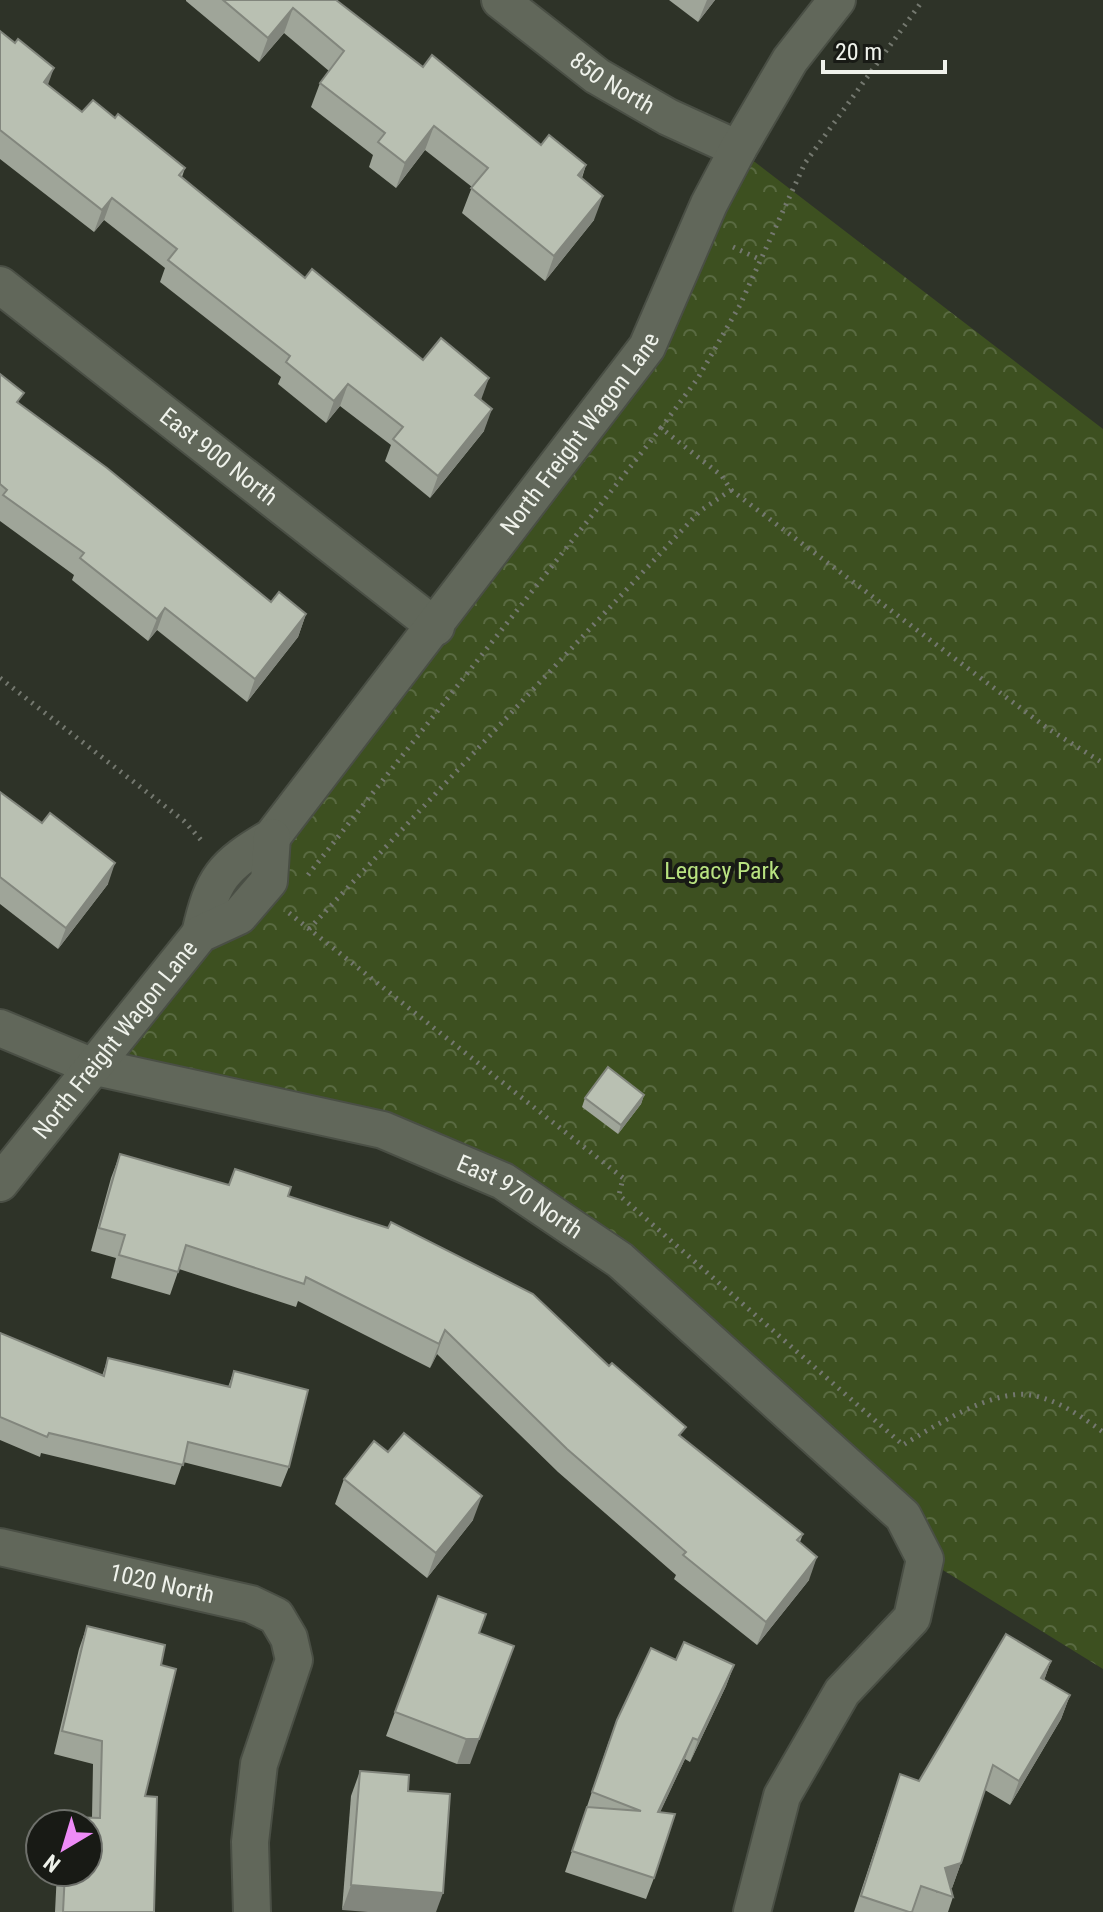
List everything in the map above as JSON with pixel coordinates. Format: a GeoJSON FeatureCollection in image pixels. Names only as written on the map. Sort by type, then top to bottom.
{"type":"FeatureCollection","features":[{"type":"Feature","properties":{"kind":"street","name":"850 North"},"geometry":{"type":"LineString","coordinates":[[500,0],[597,76],[668,117],[738,149]]}},
{"type":"Feature","properties":{"kind":"street","name":"North Freight Wagon Lane"},"geometry":{"type":"LineString","coordinates":[[0,1183],[200,934],[239,916],[269,881],[272,837],[436,627],[647,347],[709,204],[738,149],[790,60],[837,0]]}},
{"type":"Feature","properties":{"kind":"street","name":"East 900 North"},"geometry":{"type":"LineString","coordinates":[[0,285],[436,627]]}},
{"type":"Feature","properties":{"kind":"street","name":"East 970 North"},"geometry":{"type":"LineString","coordinates":[[0,1028],[91,1066],[383,1130],[503,1181],[620,1260],[903,1516],[925,1559],[912,1618],[842,1692],[782,1796],[752,1912]]}},
{"type":"Feature","properties":{"kind":"street","name":"1020 North"},"geometry":{"type":"LineString","coordinates":[[0,1547],[251,1604],[276,1616],[289,1638],[294,1660],[259,1764],[250,1842],[252,1912]]}},
{"type":"Feature","properties":{"kind":"path"},"geometry":{"type":"LineString","coordinates":[[301,885],[661,428],[720,342],[805,163],[923,0]]}},
{"type":"Feature","properties":{"kind":"path"},"geometry":{"type":"LineString","coordinates":[[730,246],[761,260]]}},
{"type":"Feature","properties":{"kind":"path"},"geometry":{"type":"LineString","coordinates":[[661,428],[722,476],[731,490],[987,684],[1103,763]]}},
{"type":"Feature","properties":{"kind":"path"},"geometry":{"type":"LineString","coordinates":[[309,929],[700,511],[731,490]]}},
{"type":"Feature","properties":{"kind":"path"},"geometry":{"type":"LineString","coordinates":[[0,678],[184,821],[203,843]]}},
{"type":"Feature","properties":{"kind":"path"},"geometry":{"type":"LineString","coordinates":[[283,908],[623,1178],[619,1195],[903,1445],[955,1416],[999,1398],[1029,1394],[1065,1407],[1103,1432]]}},
{"type":"Feature","properties":{"kind":"green space","name":"Legacy Park"},"geometry":{"type":"Polygon","coordinates":[[[738,149],[1103,429],[1103,1669],[925,1559],[903,1516],[503,1181],[91,1066],[647,347],[738,149]]]}},
{"type":"Feature","properties":{"kind":"building"},"geometry":{"type":"Polygon","coordinates":[[[223,0],[336,0],[423,67],[432,55],[541,145],[549,135],[586,165],[578,175],[603,196],[554,256],[471,188],[488,168],[434,126],[405,163],[378,142],[385,133],[320,83],[344,51],[293,8],[268,38],[223,0]]]}},
{"type":"Feature","properties":{"kind":"building"},"geometry":{"type":"Polygon","coordinates":[[[0,31],[15,43],[18,39],[54,68],[44,82],[82,112],[93,100],[115,118],[118,114],[185,168],[179,175],[305,278],[312,269],[423,360],[441,338],[489,378],[475,395],[492,409],[438,476],[393,439],[403,427],[348,384],[334,401],[286,362],[290,356],[168,260],[177,249],[112,198],[102,210],[0,130],[0,31]]]}},
{"type":"Feature","properties":{"kind":"building"},"geometry":{"type":"Polygon","coordinates":[[[0,374],[24,393],[17,402],[107,468],[271,602],[279,592],[306,614],[255,679],[165,608],[157,619],[80,558],[84,553],[3,495],[7,490],[0,484],[0,374]]]}},
{"type":"Feature","properties":{"kind":"building"},"geometry":{"type":"Polygon","coordinates":[[[0,792],[42,823],[50,813],[115,863],[66,928],[0,877],[0,792]]]}},
{"type":"Feature","properties":{"kind":"building"},"geometry":{"type":"Polygon","coordinates":[[[608,1067],[644,1095],[621,1125],[585,1098],[608,1067]]]}},
{"type":"Feature","properties":{"kind":"building"},"geometry":{"type":"Polygon","coordinates":[[[120,1154],[229,1185],[235,1169],[291,1187],[288,1196],[388,1228],[391,1222],[533,1294],[609,1366],[612,1363],[686,1427],[679,1435],[803,1534],[797,1540],[817,1557],[766,1622],[683,1555],[686,1552],[567,1449],[445,1330],[439,1344],[306,1277],[304,1284],[186,1245],[178,1272],[119,1255],[125,1235],[99,1228],[120,1154]]]}},
{"type":"Feature","properties":{"kind":"building"},"geometry":{"type":"Polygon","coordinates":[[[0,1333],[104,1376],[108,1358],[230,1387],[234,1371],[308,1390],[289,1467],[188,1442],[183,1465],[49,1433],[47,1437],[0,1417],[0,1333]]]}},
{"type":"Feature","properties":{"kind":"building"},"geometry":{"type":"Polygon","coordinates":[[[404,1433],[482,1496],[436,1553],[344,1479],[374,1441],[388,1452],[404,1433]]]}},
{"type":"Feature","properties":{"kind":"building"},"geometry":{"type":"Polygon","coordinates":[[[438,1596],[486,1614],[479,1633],[514,1646],[479,1739],[466,1739],[395,1712],[438,1596]]]}},
{"type":"Feature","properties":{"kind":"building"},"geometry":{"type":"Polygon","coordinates":[[[87,1626],[165,1645],[161,1665],[176,1669],[145,1796],[157,1797],[154,1912],[63,1912],[64,1888],[104,1888],[104,1808],[100,1808],[102,1741],[62,1731],[87,1626]]]}},
{"type":"Feature","properties":{"kind":"building"},"geometry":{"type":"Polygon","coordinates":[[[1006,1634],[1051,1661],[1041,1678],[1070,1695],[1019,1781],[993,1765],[961,1863],[945,1868],[953,1897],[921,1886],[912,1912],[909,1912],[861,1896],[900,1774],[919,1781],[1006,1634]]]}},
{"type":"Feature","properties":{"kind":"building"},"geometry":{"type":"Polygon","coordinates":[[[684,1642],[734,1665],[698,1740],[693,1738],[658,1812],[675,1814],[654,1878],[572,1851],[587,1807],[641,1811],[592,1792],[617,1720],[651,1648],[676,1660],[684,1642]]]}},
{"type":"Feature","properties":{"kind":"building"},"geometry":{"type":"Polygon","coordinates":[[[360,1771],[409,1775],[408,1791],[450,1794],[443,1893],[351,1885],[360,1771]]]}}]}
